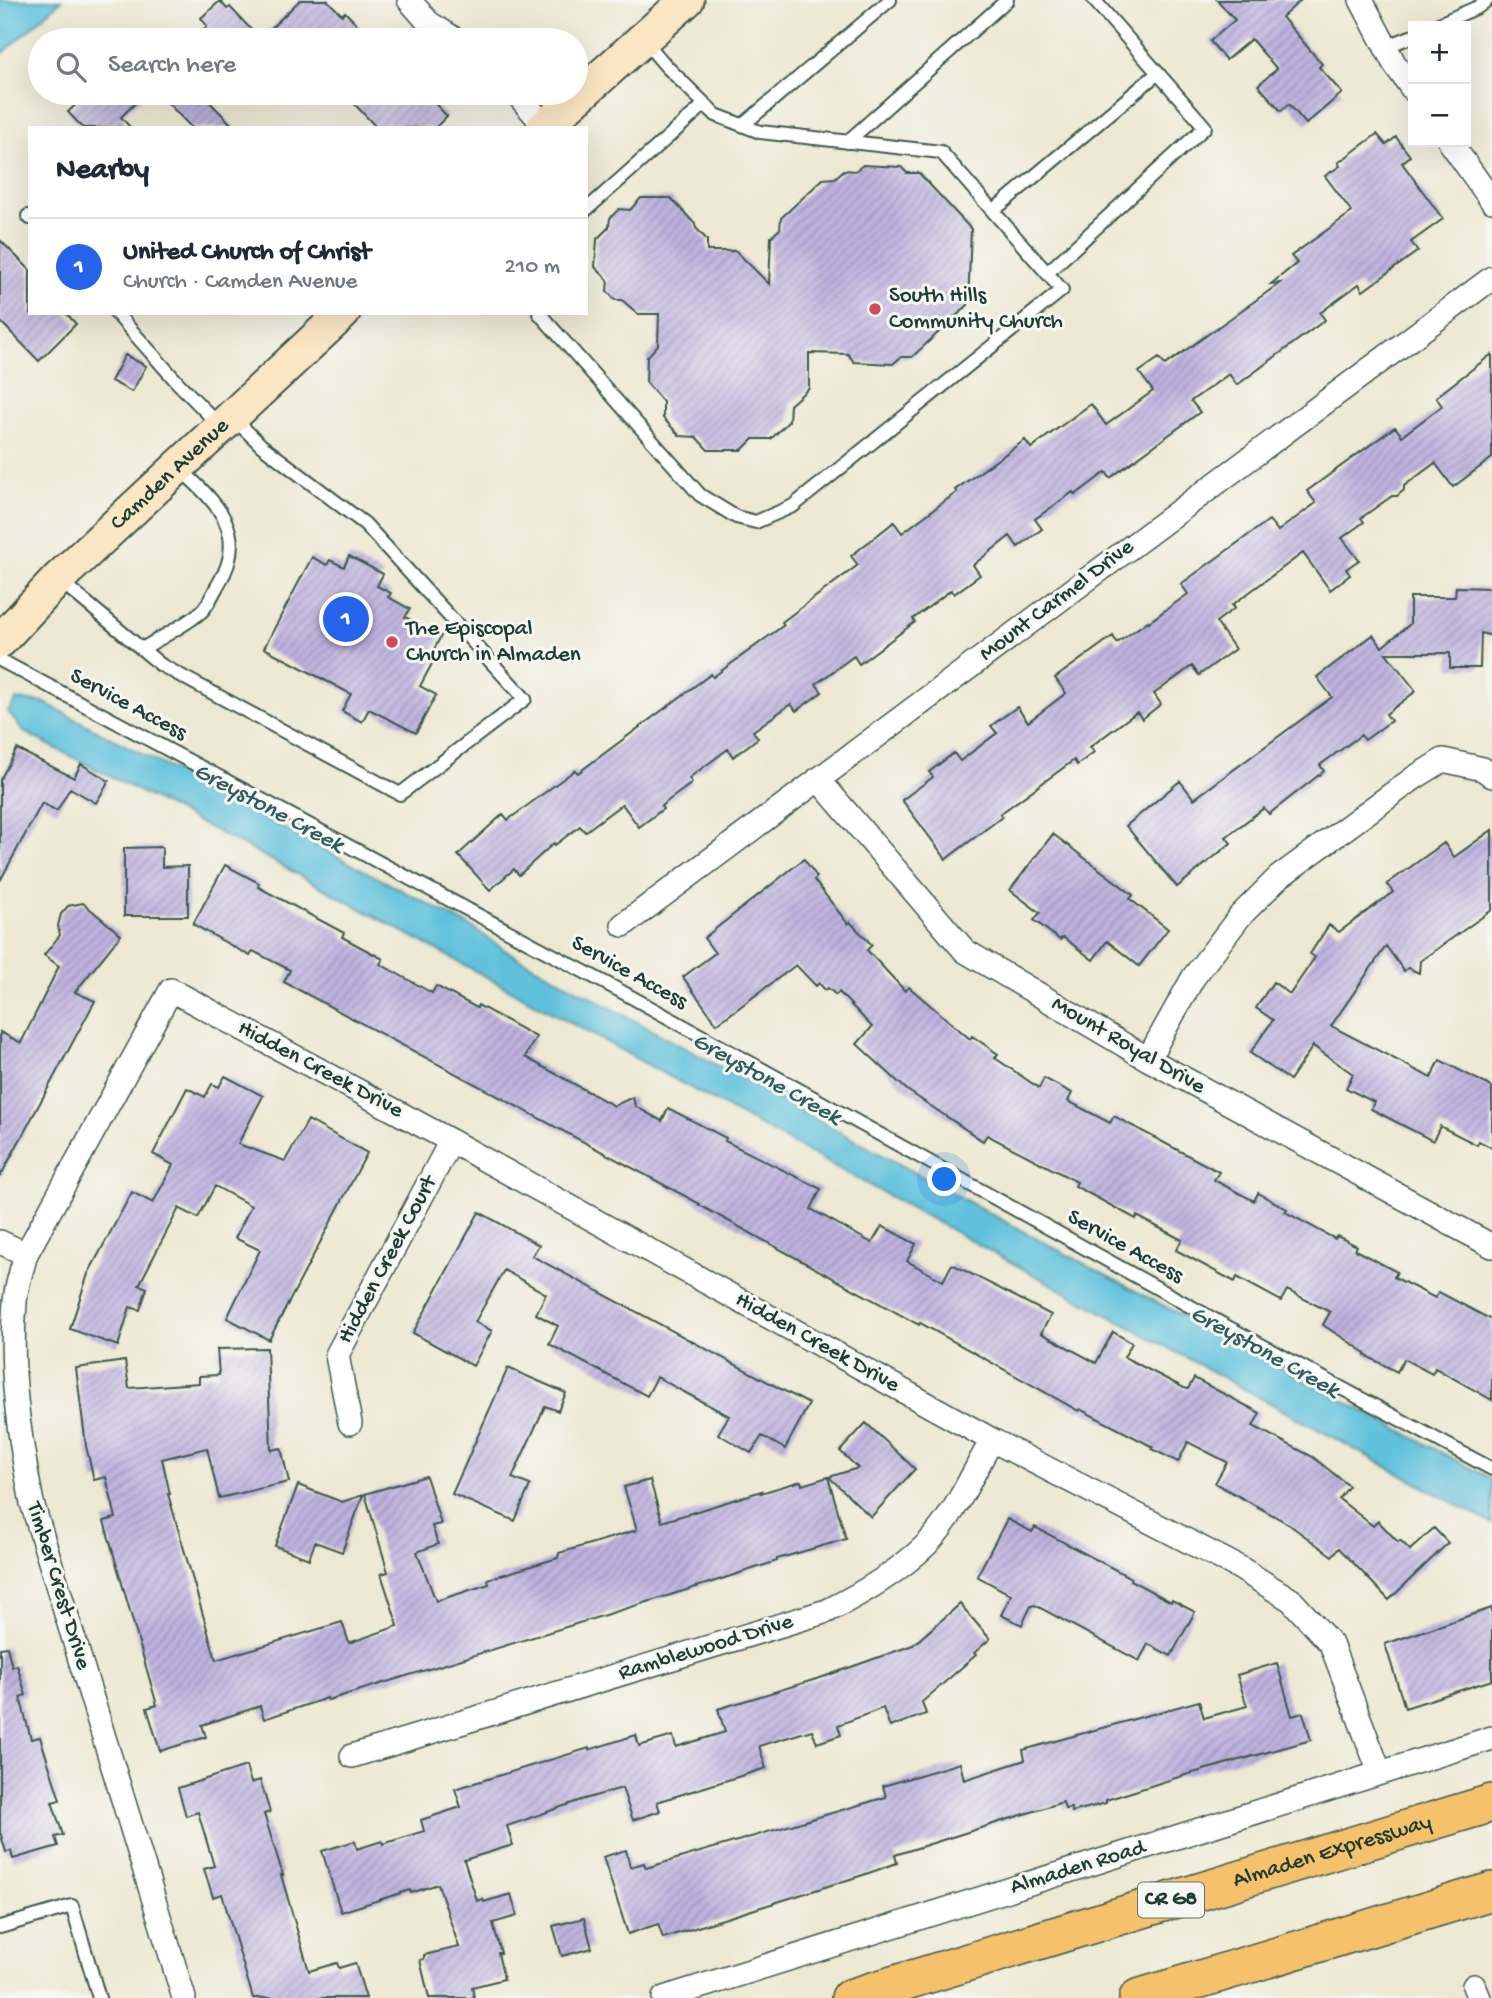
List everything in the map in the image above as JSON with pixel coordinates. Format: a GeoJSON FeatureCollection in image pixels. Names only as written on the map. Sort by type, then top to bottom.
{"type":"FeatureCollection","features":[{"type":"Feature","properties":{"kind":"main road","name":"Almaden Expressway"},"geometry":{"type":"LineString","coordinates":[[850,1998],[1492,1803]]}},
{"type":"Feature","properties":{"kind":"main road"},"geometry":{"type":"LineString","coordinates":[[1138,1998],[1492,1891]]}},
{"type":"Feature","properties":{"kind":"street"},"geometry":{"type":"LineString","coordinates":[[409,0],[437,28]]}},
{"type":"Feature","properties":{"kind":"street"},"geometry":{"type":"LineString","coordinates":[[588,88],[687,0]]}},
{"type":"Feature","properties":{"kind":"street"},"geometry":{"type":"LineString","coordinates":[[1361,0],[1385,47],[1409,84]]}},
{"type":"Feature","properties":{"kind":"street"},"geometry":{"type":"LineString","coordinates":[[526,105],[543,126]]}},
{"type":"Feature","properties":{"kind":"street"},"geometry":{"type":"LineString","coordinates":[[545,126],[569,105]]}},
{"type":"Feature","properties":{"kind":"street"},"geometry":{"type":"LineString","coordinates":[[1454,147],[1492,201]]}},
{"type":"Feature","properties":{"kind":"street","name":"Mount Carmel Drive"},"geometry":{"type":"LineString","coordinates":[[623,925],[1492,278]]}},
{"type":"Feature","properties":{"kind":"street","name":"Camden Avenue"},"geometry":{"type":"LineString","coordinates":[[0,641],[58,579],[341,315]]}},
{"type":"Feature","properties":{"kind":"street"},"geometry":{"type":"LineString","coordinates":[[1148,1059],[1193,978],[1240,916],[1279,877],[1414,778],[1443,760],[1482,769],[1492,776]]}},
{"type":"Feature","properties":{"kind":"street","name":"Mount Royal Drive"},"geometry":{"type":"LineString","coordinates":[[818,779],[965,951],[1148,1059],[1492,1246]]}},
{"type":"Feature","properties":{"kind":"street","name":"Hidden Creek Drive"},"geometry":{"type":"LineString","coordinates":[[171,990],[451,1141],[992,1440],[1240,1567],[1291,1600],[1331,1644],[1380,1773]]}},
{"type":"Feature","properties":{"kind":"street","name":"Timber Crest Drive"},"geometry":{"type":"LineString","coordinates":[[171,990],[26,1254],[15,1299],[13,1358],[18,1430],[32,1503],[184,1998]]}},
{"type":"Feature","properties":{"kind":"street","name":"Hidden Creek Court"},"geometry":{"type":"LineString","coordinates":[[350,1423],[337,1355],[451,1141]]}},
{"type":"Feature","properties":{"kind":"street"},"geometry":{"type":"LineString","coordinates":[[0,1242],[26,1254]]}},
{"type":"Feature","properties":{"kind":"street","name":"Ramblewood Drive"},"geometry":{"type":"LineString","coordinates":[[352,1756],[827,1611],[874,1587],[927,1544],[954,1507],[992,1440]]}},
{"type":"Feature","properties":{"kind":"street","name":"Almaden Road"},"geometry":{"type":"LineString","coordinates":[[664,1998],[1492,1738]]}},
{"type":"Feature","properties":{"kind":"lane"},"geometry":{"type":"LineString","coordinates":[[743,125],[890,0]]}},
{"type":"Feature","properties":{"kind":"lane"},"geometry":{"type":"LineString","coordinates":[[846,142],[1007,0]]}},
{"type":"Feature","properties":{"kind":"lane"},"geometry":{"type":"LineString","coordinates":[[1047,273],[1205,127],[1094,0]]}},
{"type":"Feature","properties":{"kind":"lane"},"geometry":{"type":"LineString","coordinates":[[1443,21],[1479,2]]}},
{"type":"Feature","properties":{"kind":"lane"},"geometry":{"type":"LineString","coordinates":[[1385,47],[1408,38]]}},
{"type":"Feature","properties":{"kind":"lane"},"geometry":{"type":"LineString","coordinates":[[540,315],[700,495],[736,517],[756,522],[793,506],[1062,290],[941,152],[760,132],[716,115],[643,39]]}},
{"type":"Feature","properties":{"kind":"lane"},"geometry":{"type":"LineString","coordinates":[[993,211],[1158,73]]}},
{"type":"Feature","properties":{"kind":"lane"},"geometry":{"type":"LineString","coordinates":[[588,208],[705,105]]}},
{"type":"Feature","properties":{"kind":"lane"},"geometry":{"type":"LineString","coordinates":[[58,579],[161,665],[400,794],[525,699],[365,524],[226,422],[178,383],[118,315]]}},
{"type":"Feature","properties":{"kind":"lane"},"geometry":{"type":"LineString","coordinates":[[142,649],[203,610],[223,576],[233,543],[227,522],[209,496],[178,467]]}},
{"type":"Feature","properties":{"kind":"lane","name":"Service Access"},"geometry":{"type":"LineString","coordinates":[[0,660],[624,993],[1236,1332],[1492,1469]]}},
{"type":"Feature","properties":{"kind":"lane"},"geometry":{"type":"LineString","coordinates":[[0,1927],[72,1906],[99,1998]]}},
{"type":"Feature","properties":{"kind":"water"},"geometry":{"type":"Polygon","coordinates":[[[0,0],[62,0],[28,28],[0,56],[0,0]]]}},
{"type":"Feature","properties":{"kind":"water"},"geometry":{"type":"Polygon","coordinates":[[[16,700],[43,702],[472,927],[508,952],[1028,1234],[1492,1479],[1492,1524],[262,855],[24,732],[8,712],[16,700]]]}},
{"type":"Feature","properties":{"kind":"building"},"geometry":{"type":"Polygon","coordinates":[[[300,0],[327,0],[342,15],[345,12],[360,28],[271,28],[300,0]]]}},
{"type":"Feature","properties":{"kind":"building"},"geometry":{"type":"Polygon","coordinates":[[[1217,0],[1301,0],[1282,17],[1322,64],[1319,67],[1342,93],[1306,124],[1289,104],[1281,111],[1258,85],[1277,69],[1251,39],[1226,60],[1210,41],[1235,20],[1217,0]]]}},
{"type":"Feature","properties":{"kind":"building"},"geometry":{"type":"Polygon","coordinates":[[[220,1],[227,9],[230,7],[250,28],[205,28],[207,26],[201,18],[220,1]]]}},
{"type":"Feature","properties":{"kind":"building"},"geometry":{"type":"Polygon","coordinates":[[[75,105],[134,105],[121,117],[129,126],[81,126],[68,112],[75,105]]]}},
{"type":"Feature","properties":{"kind":"building"},"geometry":{"type":"Polygon","coordinates":[[[170,105],[213,105],[233,126],[190,126],[170,105]]]}},
{"type":"Feature","properties":{"kind":"building"},"geometry":{"type":"Polygon","coordinates":[[[355,105],[436,105],[447,116],[437,126],[375,126],[355,105]]]}},
{"type":"Feature","properties":{"kind":"building"},"geometry":{"type":"Polygon","coordinates":[[[1377,134],[1386,145],[1396,137],[1410,156],[1402,163],[1443,219],[1411,242],[1418,251],[1363,291],[1359,284],[1320,313],[1325,320],[1237,385],[1229,374],[1191,401],[1200,412],[1110,478],[1106,472],[1035,519],[1042,529],[1018,547],[1010,536],[973,565],[980,575],[954,594],[951,590],[913,619],[915,622],[859,664],[854,656],[816,684],[822,692],[796,711],[791,704],[753,731],[758,738],[733,757],[728,749],[689,778],[692,783],[661,806],[663,809],[639,827],[622,804],[585,832],[580,826],[555,845],[554,843],[519,875],[514,869],[490,890],[458,855],[503,814],[508,820],[575,770],[578,773],[711,674],[713,677],[784,625],[782,622],[858,565],[851,556],[894,522],[902,533],[957,492],[955,490],[1025,440],[1031,448],[1091,404],[1106,425],[1153,391],[1139,372],[1159,358],[1165,365],[1280,283],[1271,284],[1297,263],[1291,256],[1352,212],[1325,176],[1377,134]]]}},
{"type":"Feature","properties":{"kind":"building","name":"South Hills Community Church"},"geometry":{"type":"Polygon","coordinates":[[[863,165],[901,167],[907,173],[919,173],[971,229],[968,305],[912,357],[901,357],[893,364],[854,362],[848,354],[809,353],[809,388],[790,405],[789,421],[771,439],[753,439],[742,450],[708,450],[696,437],[680,436],[663,418],[663,402],[646,382],[647,357],[658,345],[659,314],[638,314],[622,300],[615,300],[607,291],[608,280],[595,267],[597,239],[609,227],[610,218],[619,209],[630,210],[641,198],[671,198],[707,240],[707,251],[736,251],[769,284],[771,237],[780,229],[781,218],[823,179],[835,178],[844,170],[855,171],[863,165]]]}},
{"type":"Feature","properties":{"kind":"building"},"geometry":{"type":"Polygon","coordinates":[[[0,240],[28,268],[28,315],[68,315],[76,324],[39,361],[0,321],[0,240]]]}},
{"type":"Feature","properties":{"kind":"building"},"geometry":{"type":"Polygon","coordinates":[[[1492,354],[1492,458],[1453,487],[1435,463],[1404,486],[1404,490],[1397,496],[1392,496],[1361,518],[1364,522],[1342,538],[1359,560],[1346,569],[1350,575],[1330,590],[1303,553],[1232,605],[1235,608],[1216,622],[1235,649],[1199,675],[1192,666],[1154,694],[1161,704],[1142,719],[1137,712],[1090,747],[1094,752],[1077,765],[1074,760],[1000,814],[1002,817],[946,859],[902,800],[933,777],[929,772],[954,753],[960,761],[997,733],[991,726],[1017,707],[1028,722],[1066,693],[1055,678],[1113,636],[1117,643],[1188,594],[1181,584],[1269,520],[1278,531],[1316,503],[1307,491],[1395,427],[1402,436],[1442,406],[1436,397],[1492,354]]]}},
{"type":"Feature","properties":{"kind":"building"},"geometry":{"type":"Polygon","coordinates":[[[125,355],[146,366],[132,392],[111,381],[125,355]]]}},
{"type":"Feature","properties":{"kind":"building"},"geometry":{"type":"Polygon","coordinates":[[[349,556],[383,574],[377,586],[391,593],[388,597],[410,609],[405,617],[441,636],[430,657],[434,660],[420,686],[436,695],[416,733],[369,709],[362,722],[342,711],[351,694],[264,648],[312,557],[327,565],[330,560],[344,567],[349,556]]]}},
{"type":"Feature","properties":{"kind":"building"},"geometry":{"type":"Polygon","coordinates":[[[1456,587],[1492,588],[1492,636],[1481,633],[1480,668],[1450,668],[1450,653],[1386,653],[1416,691],[1386,714],[1391,721],[1365,740],[1361,735],[1320,765],[1324,771],[1269,814],[1264,808],[1226,837],[1231,843],[1177,887],[1126,826],[1180,781],[1194,799],[1332,697],[1317,677],[1373,635],[1382,647],[1410,624],[1410,597],[1455,597],[1456,587]]]}},
{"type":"Feature","properties":{"kind":"building"},"geometry":{"type":"Polygon","coordinates":[[[17,749],[74,778],[81,764],[109,781],[96,803],[70,788],[57,811],[42,803],[0,881],[0,780],[17,749]]]}},
{"type":"Feature","properties":{"kind":"building"},"geometry":{"type":"Polygon","coordinates":[[[1492,830],[1492,910],[1420,961],[1419,973],[1408,968],[1404,971],[1386,946],[1331,1026],[1431,1078],[1440,1060],[1492,1087],[1492,1148],[1479,1141],[1477,1145],[1440,1126],[1433,1141],[1371,1109],[1374,1102],[1346,1088],[1353,1074],[1313,1046],[1290,1080],[1250,1053],[1273,1020],[1256,1008],[1273,982],[1290,994],[1315,957],[1310,954],[1329,925],[1339,932],[1393,892],[1387,884],[1444,843],[1454,857],[1492,830]]]}},
{"type":"Feature","properties":{"kind":"building"},"geometry":{"type":"Polygon","coordinates":[[[1053,834],[1133,895],[1130,899],[1168,929],[1139,966],[1107,941],[1093,960],[1063,937],[1060,940],[1034,920],[1040,913],[1010,890],[1053,834]]]}},
{"type":"Feature","properties":{"kind":"building"},"geometry":{"type":"Polygon","coordinates":[[[162,847],[162,867],[188,866],[188,916],[124,916],[124,848],[162,847]]]}},
{"type":"Feature","properties":{"kind":"building"},"geometry":{"type":"Polygon","coordinates":[[[804,859],[817,877],[814,880],[848,924],[850,922],[872,945],[867,950],[905,991],[909,987],[970,1039],[972,1036],[998,1054],[995,1058],[1039,1088],[1044,1078],[1072,1093],[1068,1101],[1110,1123],[1114,1116],[1219,1172],[1214,1180],[1254,1201],[1258,1193],[1287,1209],[1285,1212],[1335,1239],[1337,1236],[1357,1246],[1355,1250],[1397,1272],[1394,1277],[1435,1298],[1439,1292],[1492,1320],[1492,1400],[1435,1368],[1432,1374],[1404,1359],[1397,1372],[1365,1355],[1366,1353],[1323,1325],[1330,1312],[1287,1290],[1281,1301],[1237,1277],[1235,1282],[1176,1250],[1182,1240],[1137,1216],[1136,1219],[1075,1186],[1077,1182],[987,1135],[983,1141],[907,1090],[857,1044],[872,1027],[839,992],[836,995],[828,988],[825,990],[819,983],[816,986],[796,965],[717,1024],[683,977],[715,953],[704,938],[804,859]]]}},
{"type":"Feature","properties":{"kind":"building"},"geometry":{"type":"Polygon","coordinates":[[[225,865],[259,883],[258,887],[344,933],[342,937],[383,959],[380,964],[432,993],[436,986],[477,1008],[478,1005],[536,1037],[525,1057],[614,1106],[633,1097],[635,1106],[662,1121],[668,1108],[726,1138],[725,1141],[821,1189],[811,1209],[872,1243],[882,1226],[916,1244],[907,1261],[943,1281],[952,1264],[1051,1315],[1041,1333],[1096,1363],[1113,1332],[1132,1343],[1124,1357],[1184,1388],[1188,1389],[1194,1378],[1260,1413],[1253,1426],[1313,1457],[1349,1486],[1339,1499],[1373,1526],[1378,1521],[1398,1542],[1400,1540],[1410,1550],[1434,1528],[1448,1543],[1389,1600],[1339,1548],[1332,1556],[1287,1523],[1215,1483],[1227,1462],[1188,1442],[1178,1462],[1152,1449],[1153,1447],[1080,1409],[1079,1411],[700,1204],[284,982],[290,970],[253,951],[250,956],[193,924],[225,865]]]}},
{"type":"Feature","properties":{"kind":"building"},"geometry":{"type":"Polygon","coordinates":[[[83,903],[121,935],[75,992],[95,1001],[0,1177],[0,1032],[21,1043],[59,966],[44,955],[60,935],[58,926],[61,914],[68,906],[83,903]]]}},
{"type":"Feature","properties":{"kind":"building"},"geometry":{"type":"Polygon","coordinates":[[[225,1076],[263,1096],[238,1144],[285,1161],[308,1120],[367,1153],[269,1340],[227,1318],[260,1250],[235,1238],[251,1206],[215,1186],[198,1218],[179,1208],[139,1285],[147,1288],[140,1310],[130,1307],[118,1346],[70,1329],[88,1274],[132,1192],[153,1203],[173,1165],[153,1154],[187,1088],[205,1097],[212,1084],[219,1087],[225,1076]]]}},
{"type":"Feature","properties":{"kind":"building"},"geometry":{"type":"Polygon","coordinates":[[[479,1212],[539,1245],[532,1256],[809,1404],[785,1449],[762,1436],[751,1453],[718,1434],[729,1416],[657,1377],[647,1396],[549,1344],[558,1326],[536,1314],[546,1294],[504,1270],[475,1322],[492,1331],[473,1366],[413,1333],[479,1212]]]}},
{"type":"Feature","properties":{"kind":"building"},"geometry":{"type":"Polygon","coordinates":[[[267,1348],[271,1450],[281,1448],[289,1482],[219,1498],[207,1448],[162,1459],[168,1494],[216,1660],[342,1622],[349,1643],[398,1626],[381,1574],[388,1572],[365,1494],[426,1476],[441,1524],[432,1526],[438,1544],[417,1552],[436,1601],[489,1584],[488,1579],[558,1558],[559,1553],[637,1530],[624,1487],[650,1480],[662,1522],[762,1491],[761,1493],[801,1481],[802,1485],[828,1477],[846,1539],[264,1719],[260,1706],[202,1725],[206,1737],[160,1751],[147,1708],[157,1705],[104,1521],[116,1518],[106,1477],[94,1480],[86,1446],[76,1368],[125,1361],[129,1388],[199,1383],[199,1376],[219,1375],[217,1349],[267,1348]]]}},
{"type":"Feature","properties":{"kind":"building"},"geometry":{"type":"Polygon","coordinates":[[[508,1368],[566,1393],[558,1411],[545,1406],[512,1478],[530,1485],[515,1521],[452,1494],[508,1368]]]}},
{"type":"Feature","properties":{"kind":"building"},"geometry":{"type":"Polygon","coordinates":[[[866,1423],[915,1469],[871,1517],[829,1477],[858,1468],[840,1451],[866,1423]]]}},
{"type":"Feature","properties":{"kind":"building"},"geometry":{"type":"Polygon","coordinates":[[[298,1485],[342,1502],[363,1495],[342,1552],[315,1542],[309,1559],[275,1546],[298,1485]]]}},
{"type":"Feature","properties":{"kind":"building"},"geometry":{"type":"Polygon","coordinates":[[[1007,1519],[1032,1532],[1035,1527],[1171,1602],[1172,1600],[1195,1612],[1171,1656],[1148,1644],[1139,1661],[1035,1605],[1031,1606],[1022,1625],[1001,1615],[1011,1595],[977,1576],[1007,1519]]]}},
{"type":"Feature","properties":{"kind":"building"},"geometry":{"type":"Polygon","coordinates":[[[960,1604],[990,1639],[974,1653],[976,1655],[922,1702],[926,1714],[890,1727],[883,1708],[838,1725],[841,1735],[817,1743],[812,1730],[759,1746],[766,1768],[657,1802],[660,1811],[633,1820],[622,1788],[581,1800],[507,1826],[513,1845],[464,1860],[477,1901],[483,1899],[484,1902],[511,1894],[517,1916],[493,1923],[504,1979],[472,1987],[474,1998],[429,1998],[420,1960],[424,1959],[424,1955],[459,1947],[438,1884],[341,1912],[322,1851],[355,1841],[357,1849],[382,1841],[383,1844],[424,1831],[421,1820],[461,1807],[455,1789],[589,1748],[636,1735],[639,1746],[673,1736],[676,1747],[725,1732],[718,1709],[823,1677],[913,1645],[960,1604]]]}},
{"type":"Feature","properties":{"kind":"building"},"geometry":{"type":"Polygon","coordinates":[[[1492,1608],[1492,1680],[1405,1708],[1385,1644],[1492,1608]]]}},
{"type":"Feature","properties":{"kind":"building"},"geometry":{"type":"Polygon","coordinates":[[[7,1647],[12,1667],[17,1665],[26,1695],[20,1697],[31,1739],[40,1737],[60,1800],[52,1802],[63,1835],[55,1837],[58,1846],[13,1859],[11,1851],[6,1852],[0,1832],[0,1648],[7,1647]]]}},
{"type":"Feature","properties":{"kind":"building"},"geometry":{"type":"Polygon","coordinates":[[[1277,1663],[1292,1716],[1303,1713],[1311,1740],[1182,1776],[1072,1812],[1071,1808],[1065,1809],[1063,1802],[895,1855],[897,1863],[863,1875],[663,1938],[658,1924],[628,1934],[603,1857],[626,1850],[630,1867],[644,1863],[646,1868],[886,1797],[883,1786],[960,1763],[964,1780],[1025,1760],[1023,1750],[1199,1701],[1204,1718],[1247,1706],[1237,1675],[1277,1663]]]}},
{"type":"Feature","properties":{"kind":"building"},"geometry":{"type":"Polygon","coordinates":[[[246,1766],[251,1783],[260,1780],[270,1812],[264,1814],[309,1971],[337,1963],[339,1968],[355,1963],[366,1998],[253,1998],[222,1894],[213,1897],[204,1869],[214,1866],[198,1812],[186,1816],[178,1788],[246,1766]]]}},
{"type":"Feature","properties":{"kind":"building"},"geometry":{"type":"Polygon","coordinates":[[[584,1918],[592,1948],[562,1956],[553,1926],[584,1918]]]}},
{"type":"Feature","properties":{"kind":"place","name":"South Hills Community Church"},"geometry":{"type":"Point","coordinates":[875,309]}},
{"type":"Feature","properties":{"kind":"place","name":"United Church of Christ"},"geometry":{"type":"Point","coordinates":[346,619]}},
{"type":"Feature","properties":{"kind":"place","name":"The Episcopal Church in Almaden"},"geometry":{"type":"Point","coordinates":[392,642]}},
{"type":"Feature","properties":{"kind":"water label","name":"Greystone Creek"},"geometry":{"type":"Point","coordinates":[268,809]}},
{"type":"Feature","properties":{"kind":"water label","name":"Greystone Creek"},"geometry":{"type":"Point","coordinates":[766,1080]}},
{"type":"Feature","properties":{"kind":"water label","name":"Greystone Creek"},"geometry":{"type":"Point","coordinates":[1264,1353]}}]}
